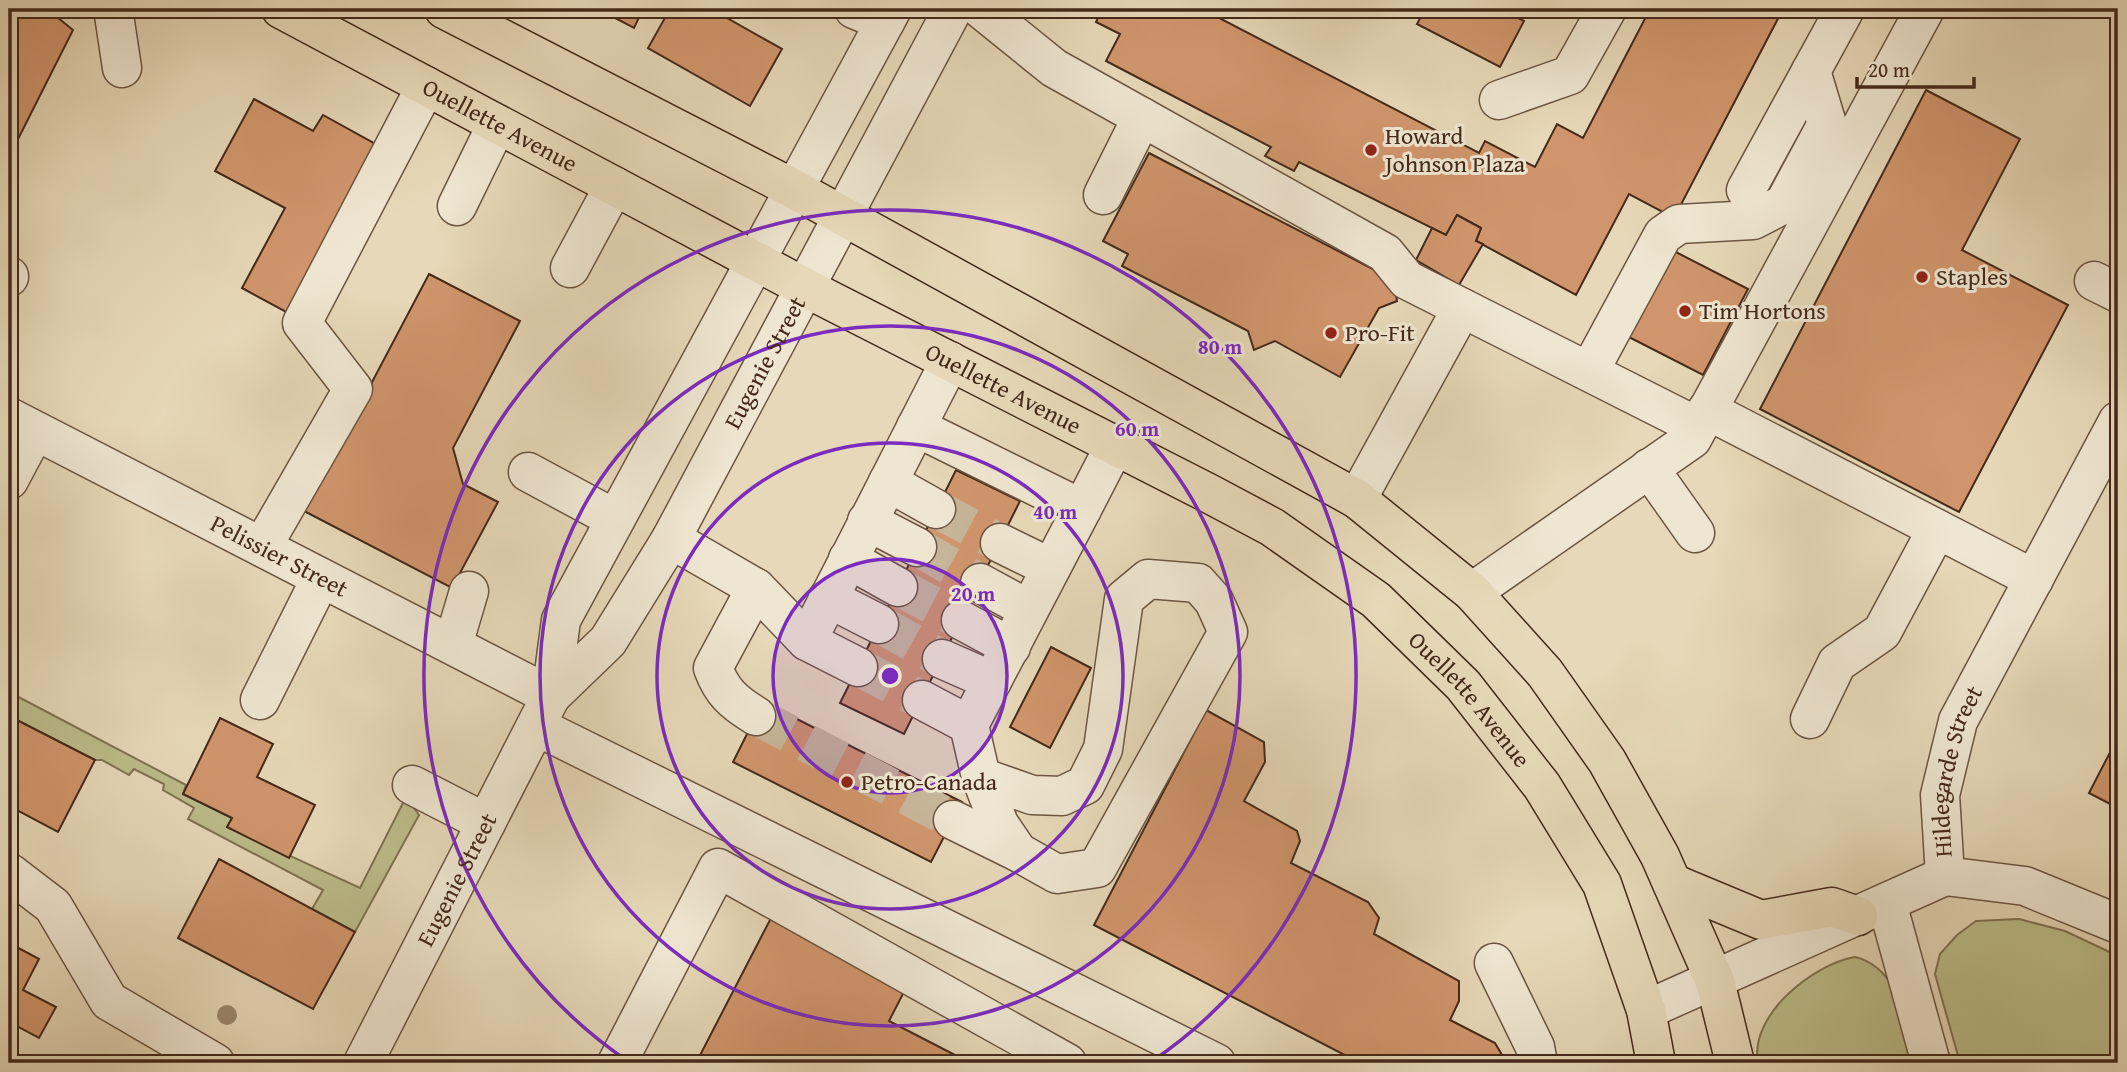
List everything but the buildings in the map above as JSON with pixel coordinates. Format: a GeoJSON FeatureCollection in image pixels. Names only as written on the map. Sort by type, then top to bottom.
{"type":"FeatureCollection","features":[{"type":"Feature","properties":{"kind":"main road","name":"Ouellette Avenue"},"geometry":{"type":"LineString","coordinates":[[281,9],[756,262],[1210,494],[1293,542],[1376,600],[1463,685],[1542,786],[1602,884],[1646,1010],[1656,1063]]}},
{"type":"Feature","properties":{"kind":"main road"},"geometry":{"type":"LineString","coordinates":[[444,9],[794,189],[1357,499],[1472,593],[1545,673],[1607,761],[1672,883],[1716,981],[1735,1063]]}},
{"type":"Feature","properties":{"kind":"main road"},"geometry":{"type":"LineString","coordinates":[[1672,883],[1761,919],[1832,907],[1872,909]]}},
{"type":"Feature","properties":{"kind":"street"},"geometry":{"type":"LineString","coordinates":[[118,9],[114,15],[122,68]]}},
{"type":"Feature","properties":{"kind":"street","name":"Eugenie Street"},"geometry":{"type":"LineString","coordinates":[[363,1063],[544,711],[608,641],[671,539],[953,9]]}},
{"type":"Feature","properties":{"kind":"street"},"geometry":{"type":"LineString","coordinates":[[981,9],[1054,68],[1385,253],[1407,280],[1590,370],[1702,418],[1937,529],[2034,579]]}},
{"type":"Feature","properties":{"kind":"street"},"geometry":{"type":"LineString","coordinates":[[1499,100],[1570,75],[1607,9]]}},
{"type":"Feature","properties":{"kind":"street"},"geometry":{"type":"LineString","coordinates":[[1746,190],[1845,9]]}},
{"type":"Feature","properties":{"kind":"street"},"geometry":{"type":"LineString","coordinates":[[1472,593],[1692,439],[1925,9]]}},
{"type":"Feature","properties":{"kind":"street","name":"Eugenie Street"},"geometry":{"type":"LineString","coordinates":[[544,711],[561,620],[756,262],[794,189],[877,13]]}},
{"type":"Feature","properties":{"kind":"street"},"geometry":{"type":"LineString","coordinates":[[1590,370],[1663,235],[1679,224],[1753,220],[1784,204],[1827,124],[1811,71]]}},
{"type":"Feature","properties":{"kind":"street"},"geometry":{"type":"LineString","coordinates":[[262,547],[353,390],[302,323],[426,86]]}},
{"type":"Feature","properties":{"kind":"street"},"geometry":{"type":"LineString","coordinates":[[1103,195],[1142,117]]}},
{"type":"Feature","properties":{"kind":"street"},"geometry":{"type":"LineString","coordinates":[[457,206],[497,124]]}},
{"type":"Feature","properties":{"kind":"street"},"geometry":{"type":"LineString","coordinates":[[570,268],[614,186]]}},
{"type":"Feature","properties":{"kind":"street"},"geometry":{"type":"LineString","coordinates":[[1357,499],[1462,308]]}},
{"type":"Feature","properties":{"kind":"street"},"geometry":{"type":"LineString","coordinates":[[807,641],[950,362]]}},
{"type":"Feature","properties":{"kind":"street","name":"Hildegarde Street"},"geometry":{"type":"LineString","coordinates":[[1646,1010],[1716,981],[1945,876],[1940,795],[1958,721],[2118,421]]}},
{"type":"Feature","properties":{"kind":"street"},"geometry":{"type":"LineString","coordinates":[[9,480],[22,424]]}},
{"type":"Feature","properties":{"kind":"street","name":"Pelissier Street"},"geometry":{"type":"LineString","coordinates":[[22,424],[453,645],[544,711],[1216,1063]]}},
{"type":"Feature","properties":{"kind":"street"},"geometry":{"type":"LineString","coordinates":[[916,427],[1082,509]]}},
{"type":"Feature","properties":{"kind":"street"},"geometry":{"type":"LineString","coordinates":[[1018,852],[999,824],[981,778],[969,725],[1115,445]]}},
{"type":"Feature","properties":{"kind":"street"},"geometry":{"type":"LineString","coordinates":[[1649,468],[1695,533]]}},
{"type":"Feature","properties":{"kind":"street"},"geometry":{"type":"LineString","coordinates":[[528,472],[615,519]]}},
{"type":"Feature","properties":{"kind":"street"},"geometry":{"type":"LineString","coordinates":[[888,482],[936,509]]}},
{"type":"Feature","properties":{"kind":"street"},"geometry":{"type":"LineString","coordinates":[[867,521],[917,547]]}},
{"type":"Feature","properties":{"kind":"street"},"geometry":{"type":"LineString","coordinates":[[1810,719],[1837,663],[1882,632],[1937,529]]}},
{"type":"Feature","properties":{"kind":"street"},"geometry":{"type":"LineString","coordinates":[[671,539],[756,588],[807,641],[858,667]]}},
{"type":"Feature","properties":{"kind":"street"},"geometry":{"type":"LineString","coordinates":[[1000,543],[1051,568]]}},
{"type":"Feature","properties":{"kind":"street"},"geometry":{"type":"LineString","coordinates":[[848,559],[898,587]]}},
{"type":"Feature","properties":{"kind":"street"},"geometry":{"type":"LineString","coordinates":[[260,701],[321,578]]}},
{"type":"Feature","properties":{"kind":"street"},"geometry":{"type":"LineString","coordinates":[[953,820],[1057,874],[1097,867],[1228,632],[1214,601],[1198,583],[1148,579],[1124,599],[1103,749],[1085,785],[1062,796],[1032,795],[981,778]]}},
{"type":"Feature","properties":{"kind":"street"},"geometry":{"type":"LineString","coordinates":[[980,583],[1028,609]]}},
{"type":"Feature","properties":{"kind":"street"},"geometry":{"type":"LineString","coordinates":[[756,588],[713,668],[721,690],[732,701],[756,716]]}},
{"type":"Feature","properties":{"kind":"street"},"geometry":{"type":"LineString","coordinates":[[453,645],[469,591]]}},
{"type":"Feature","properties":{"kind":"street"},"geometry":{"type":"LineString","coordinates":[[828,598],[879,624]]}},
{"type":"Feature","properties":{"kind":"street"},"geometry":{"type":"LineString","coordinates":[[961,621],[1011,647]]}},
{"type":"Feature","properties":{"kind":"street"},"geometry":{"type":"LineString","coordinates":[[942,659],[992,681]]}},
{"type":"Feature","properties":{"kind":"street"},"geometry":{"type":"LineString","coordinates":[[922,700],[969,725]]}},
{"type":"Feature","properties":{"kind":"street"},"geometry":{"type":"LineString","coordinates":[[412,785],[486,823]]}},
{"type":"Feature","properties":{"kind":"street"},"geometry":{"type":"LineString","coordinates":[[1072,791],[1116,834]]}},
{"type":"Feature","properties":{"kind":"street"},"geometry":{"type":"LineString","coordinates":[[617,1063],[718,868],[1067,1063]]}},
{"type":"Feature","properties":{"kind":"street"},"geometry":{"type":"LineString","coordinates":[[10,873],[53,906],[109,1001],[215,1063]]}},
{"type":"Feature","properties":{"kind":"street"},"geometry":{"type":"LineString","coordinates":[[1945,876],[2025,886],[2118,924]]}},
{"type":"Feature","properties":{"kind":"street"},"geometry":{"type":"LineString","coordinates":[[1872,909],[1931,1063]]}},
{"type":"Feature","properties":{"kind":"street"},"geometry":{"type":"LineString","coordinates":[[1493,963],[1535,1047],[1538,1063]]}},
{"type":"Feature","properties":{"kind":"green space"},"geometry":{"type":"Polygon","coordinates":[[[9,692],[186,785],[183,794],[232,818],[227,827],[360,888],[406,797],[419,815],[355,932],[312,909],[323,890],[188,819],[194,808],[163,790],[164,784],[134,769],[129,775],[9,716],[9,692]]]}},
{"type":"Feature","properties":{"kind":"green space"},"geometry":{"type":"Polygon","coordinates":[[[2019,919],[2065,931],[2118,956],[2118,1063],[1960,1063],[1935,974],[1940,954],[1957,935],[1976,921],[2019,919]]]}},
{"type":"Feature","properties":{"kind":"green space"},"geometry":{"type":"Polygon","coordinates":[[[1855,957],[1870,963],[1892,985],[1904,1015],[1916,1063],[1758,1063],[1758,1045],[1763,1027],[1787,995],[1821,970],[1855,957]]]}},
{"type":"Feature","properties":{"kind":"tunnel"},"geometry":{"type":"LineString","coordinates":[[936,509],[1000,543]]}},
{"type":"Feature","properties":{"kind":"tunnel"},"geometry":{"type":"LineString","coordinates":[[917,547],[980,583]]}},
{"type":"Feature","properties":{"kind":"tunnel"},"geometry":{"type":"LineString","coordinates":[[898,587],[961,620]]}},
{"type":"Feature","properties":{"kind":"tunnel"},"geometry":{"type":"LineString","coordinates":[[879,624],[942,659]]}},
{"type":"Feature","properties":{"kind":"tunnel"},"geometry":{"type":"LineString","coordinates":[[858,667],[922,700]]}},
{"type":"Feature","properties":{"kind":"tunnel"},"geometry":{"type":"LineString","coordinates":[[756,716],[953,820]]}},
{"type":"Feature","properties":{"kind":"place","name":"Howard Johnson Plaza"},"geometry":{"type":"Point","coordinates":[1371,150]}},
{"type":"Feature","properties":{"kind":"place","name":"Staples"},"geometry":{"type":"Point","coordinates":[1922,277]}},
{"type":"Feature","properties":{"kind":"place","name":"Tim Hortons"},"geometry":{"type":"Point","coordinates":[1685,311]}},
{"type":"Feature","properties":{"kind":"place","name":"Pro-Fit"},"geometry":{"type":"Point","coordinates":[1331,333]}},
{"type":"Feature","properties":{"kind":"place","name":"Petro-Canada"},"geometry":{"type":"Point","coordinates":[847,782]}}]}
